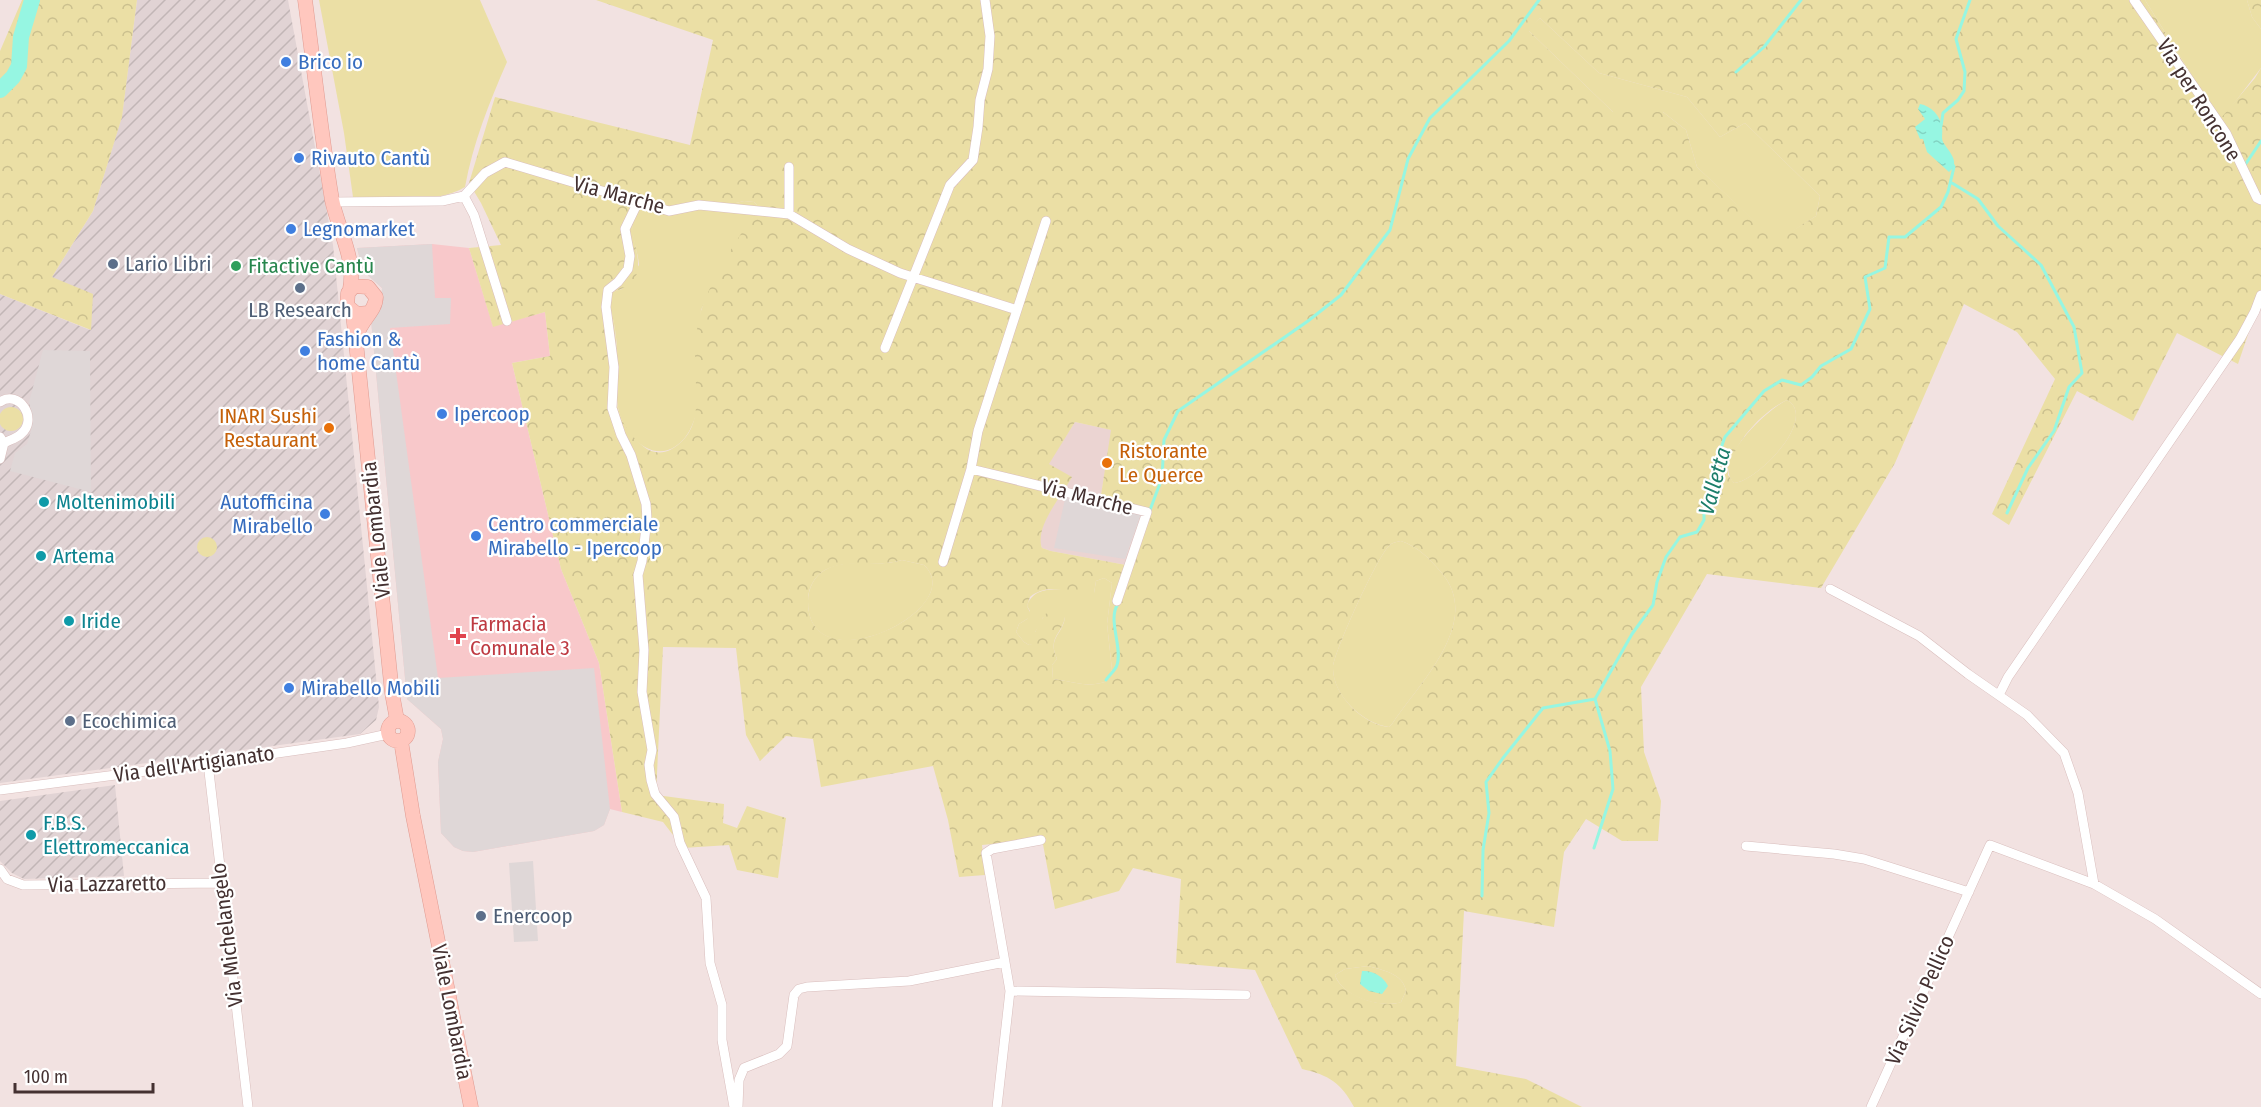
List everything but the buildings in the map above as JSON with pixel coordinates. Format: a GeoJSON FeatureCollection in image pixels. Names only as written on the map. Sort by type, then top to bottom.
{"type":"FeatureCollection","features":[{"type":"Feature","properties":{"kind":"main road"},"geometry":{"type":"LineString","coordinates":[[305,0],[333,202],[349,257],[352,280],[346,302],[353,313],[361,315],[368,313],[375,306],[376,297],[372,289],[364,285],[350,289]]}},
{"type":"Feature","properties":{"kind":"main road"},"geometry":{"type":"LineString","coordinates":[[349,257],[364,285]]}},
{"type":"Feature","properties":{"kind":"main road","name":"Viale Lombardia"},"geometry":{"type":"LineString","coordinates":[[353,313],[392,693],[397,720]]}},
{"type":"Feature","properties":{"kind":"main road","name":"Viale Lombardia"},"geometry":{"type":"LineString","coordinates":[[356,340],[360,325],[368,313]]}},
{"type":"Feature","properties":{"kind":"main road"},"geometry":{"type":"LineString","coordinates":[[397,720],[406,724],[408,730],[406,737],[401,741],[392,739],[388,734],[389,725],[397,720]]}},
{"type":"Feature","properties":{"kind":"main road","name":"Viale Lombardia"},"geometry":{"type":"LineString","coordinates":[[401,741],[471,1107]]}},
{"type":"Feature","properties":{"kind":"street"},"geometry":{"type":"LineString","coordinates":[[885,348],[950,184],[973,160],[980,100],[988,69],[990,36],[985,0]]}},
{"type":"Feature","properties":{"kind":"street","name":"Via per Roncone"},"geometry":{"type":"LineString","coordinates":[[2134,0],[2226,133],[2260,200]]}},
{"type":"Feature","properties":{"kind":"street","name":"Via Marche"},"geometry":{"type":"LineString","coordinates":[[465,196],[485,173],[505,162],[669,211],[699,205],[789,214],[848,249],[900,273],[1017,310]]}},
{"type":"Feature","properties":{"kind":"street"},"geometry":{"type":"LineString","coordinates":[[789,167],[789,214]]}},
{"type":"Feature","properties":{"kind":"street"},"geometry":{"type":"LineString","coordinates":[[333,202],[442,201],[465,196],[474,215],[507,321]]}},
{"type":"Feature","properties":{"kind":"street"},"geometry":{"type":"LineString","coordinates":[[638,202],[625,229],[630,256],[628,270],[608,290],[606,307],[614,367],[612,408],[621,435],[632,455],[646,504],[647,519],[638,575],[645,650],[642,692],[652,750],[649,765],[655,794],[674,817],[680,843],[706,898],[710,963],[722,1005],[722,1040],[736,1107]]}},
{"type":"Feature","properties":{"kind":"street"},"geometry":{"type":"LineString","coordinates":[[943,562],[971,469],[978,431],[1046,221]]}},
{"type":"Feature","properties":{"kind":"street"},"geometry":{"type":"LineString","coordinates":[[1999,696],[2000,690],[2013,670],[2240,339],[2261,295]]}},
{"type":"Feature","properties":{"kind":"street"},"geometry":{"type":"LineString","coordinates":[[0,402],[13,399],[22,403],[28,412],[29,419],[24,432],[2,440],[0,459]]}},
{"type":"Feature","properties":{"kind":"street","name":"Via Marche"},"geometry":{"type":"LineString","coordinates":[[971,469],[1147,512],[1117,601]]}},
{"type":"Feature","properties":{"kind":"street"},"geometry":{"type":"LineString","coordinates":[[1830,589],[1919,636],[2027,715],[2064,753],[2078,793],[2094,884],[2155,919],[2261,994]]}},
{"type":"Feature","properties":{"kind":"street","name":"Via dell'Artigianato"},"geometry":{"type":"LineString","coordinates":[[0,790],[347,743],[388,734]]}},
{"type":"Feature","properties":{"kind":"street","name":"Via Michelangelo"},"geometry":{"type":"LineString","coordinates":[[208,763],[248,1107]]}},
{"type":"Feature","properties":{"kind":"street"},"geometry":{"type":"LineString","coordinates":[[997,1107],[1010,991],[987,853],[992,849],[1041,840]]}},
{"type":"Feature","properties":{"kind":"street","name":"Via Silvio Pellico"},"geometry":{"type":"LineString","coordinates":[[1871,1107],[1990,845],[2094,884]]}},
{"type":"Feature","properties":{"kind":"street"},"geometry":{"type":"LineString","coordinates":[[1746,846],[1864,859],[1969,892]]}},
{"type":"Feature","properties":{"kind":"street","name":"Via Lazzaretto"},"geometry":{"type":"LineString","coordinates":[[0,869],[7,879],[23,885],[221,883]]}},
{"type":"Feature","properties":{"kind":"street"},"geometry":{"type":"LineString","coordinates":[[736,1107],[739,1080],[744,1068],[779,1054],[787,1046],[794,995],[799,990],[807,987],[909,981],[1005,962]]}},
{"type":"Feature","properties":{"kind":"street"},"geometry":{"type":"LineString","coordinates":[[1010,991],[1246,996]]}},
{"type":"Feature","properties":{"kind":"shaded area"},"geometry":{"type":"Polygon","coordinates":[[[137,0],[288,0],[333,245],[379,707],[376,720],[360,734],[0,783],[0,294],[90,330],[52,277],[93,211],[122,116],[137,0]]]}},
{"type":"Feature","properties":{"kind":"shaded area"},"geometry":{"type":"Polygon","coordinates":[[[432,244],[469,248],[493,326],[545,312],[550,356],[512,363],[561,569],[599,663],[622,812],[610,809],[604,825],[594,831],[473,852],[454,847],[441,833],[438,762],[443,739],[441,729],[407,699],[371,320],[381,309],[382,288],[363,271],[357,248],[432,244]]]}},
{"type":"Feature","properties":{"kind":"shaded area"},"geometry":{"type":"Polygon","coordinates":[[[432,244],[435,298],[451,298],[450,324],[390,328],[438,678],[594,668],[610,809],[604,825],[594,831],[473,852],[454,847],[441,833],[438,762],[443,739],[441,729],[407,699],[371,320],[381,309],[382,288],[363,271],[357,248],[432,244]]]}},
{"type":"Feature","properties":{"kind":"shaded area"},"geometry":{"type":"Polygon","coordinates":[[[43,350],[90,351],[91,492],[10,471],[15,453],[27,444],[31,431],[33,421],[29,402],[43,350]]]}},
{"type":"Feature","properties":{"kind":"shaded area"},"geometry":{"type":"Polygon","coordinates":[[[1075,422],[1112,430],[1101,495],[1144,516],[1126,565],[1042,548],[1040,533],[1045,520],[1048,464],[1075,422]]]}},
{"type":"Feature","properties":{"kind":"shaded area"},"geometry":{"type":"Polygon","coordinates":[[[1066,495],[1141,514],[1125,559],[1054,548],[1066,495]]]}},
{"type":"Feature","properties":{"kind":"shaded area"},"geometry":{"type":"Polygon","coordinates":[[[115,785],[124,876],[24,879],[12,873],[0,861],[0,801],[115,785]]]}},
{"type":"Feature","properties":{"kind":"shaded area"},"geometry":{"type":"Polygon","coordinates":[[[533,861],[538,941],[514,942],[509,863],[533,861]]]}},
{"type":"Feature","properties":{"kind":"green space"},"geometry":{"type":"Polygon","coordinates":[[[22,0],[137,0],[122,117],[93,211],[52,277],[93,294],[91,330],[0,294],[0,51],[22,0]]]}},
{"type":"Feature","properties":{"kind":"green space"},"geometry":{"type":"Polygon","coordinates":[[[319,0],[480,0],[507,62],[482,123],[465,187],[453,193],[426,198],[353,197],[344,133],[319,0]]]}},
{"type":"Feature","properties":{"kind":"green space"},"geometry":{"type":"Polygon","coordinates":[[[596,0],[2145,0],[2212,108],[2221,118],[2261,68],[2261,296],[2238,364],[2177,333],[2133,421],[2077,391],[2009,525],[1992,514],[2055,379],[2017,332],[1964,304],[1895,463],[1821,588],[1707,574],[1641,687],[1644,752],[1661,801],[1658,841],[1622,841],[1586,819],[1564,852],[1554,927],[1464,911],[1456,1066],[1526,1079],[1582,1107],[1354,1107],[1333,1081],[1320,1074],[1302,1069],[1255,970],[1176,963],[1181,879],[1133,868],[1119,891],[1055,909],[1042,839],[982,845],[985,875],[959,877],[948,820],[933,766],[821,787],[813,739],[786,736],[760,761],[746,735],[736,648],[663,647],[656,795],[724,804],[723,823],[737,828],[747,806],[786,818],[778,878],[737,870],[729,845],[683,848],[663,822],[622,812],[599,663],[561,569],[512,363],[550,356],[545,312],[493,327],[469,248],[501,245],[469,183],[495,97],[690,145],[713,40],[596,0]],[[1540,18],[1529,31],[1613,112],[1663,112],[1686,130],[1697,167],[1776,241],[1816,216],[1820,196],[1745,123],[1720,137],[1687,97],[1599,73],[1540,18]],[[744,201],[704,207],[657,205],[643,209],[636,215],[633,223],[637,274],[632,282],[620,290],[607,294],[616,337],[618,408],[630,432],[640,444],[653,452],[670,450],[682,442],[694,420],[696,408],[695,345],[701,311],[718,272],[756,212],[757,205],[754,202],[744,201]],[[1787,400],[1767,413],[1748,431],[1734,453],[1728,475],[1734,483],[1744,480],[1769,461],[1790,434],[1795,420],[1795,409],[1787,400]],[[1075,422],[1049,464],[1072,477],[1045,521],[1041,540],[1042,548],[1126,565],[1143,516],[1101,495],[1111,430],[1075,422]],[[1401,541],[1393,543],[1383,553],[1367,584],[1348,624],[1333,667],[1338,687],[1351,706],[1369,721],[1389,727],[1431,671],[1443,651],[1452,631],[1455,611],[1452,591],[1441,572],[1428,558],[1407,543],[1401,541]],[[902,560],[843,564],[821,573],[812,583],[808,596],[814,626],[832,638],[856,639],[883,632],[907,619],[925,601],[932,583],[924,565],[902,560]],[[1104,578],[1096,581],[1094,593],[1088,596],[1073,597],[1063,591],[1052,589],[1040,591],[1030,597],[1027,606],[1031,614],[1019,624],[1016,632],[1029,645],[1035,643],[1035,632],[1045,614],[1057,610],[1060,616],[1065,617],[1054,641],[1054,652],[1057,659],[1052,665],[1053,679],[1098,684],[1105,682],[1112,670],[1107,624],[1112,583],[1104,578]],[[1368,966],[1345,969],[1335,975],[1345,989],[1374,1002],[1393,1004],[1401,1002],[1406,991],[1401,980],[1396,976],[1368,966]]]}},
{"type":"Feature","properties":{"kind":"green space"},"geometry":{"type":"Polygon","coordinates":[[[2145,0],[2247,0],[2252,17],[2261,29],[2261,68],[2222,119],[2212,108],[2145,0]]]}},
{"type":"Feature","properties":{"kind":"green space"},"geometry":{"type":"Polygon","coordinates":[[[2247,0],[2261,0],[2261,29],[2252,17],[2247,0]]]}},
{"type":"Feature","properties":{"kind":"green space"},"geometry":{"type":"Polygon","coordinates":[[[1540,18],[1599,73],[1687,97],[1720,137],[1745,123],[1820,196],[1816,216],[1776,242],[1697,167],[1686,130],[1663,112],[1613,112],[1528,30],[1540,18]]]}},
{"type":"Feature","properties":{"kind":"green space"},"geometry":{"type":"Polygon","coordinates":[[[744,201],[754,202],[757,205],[756,212],[725,262],[701,310],[697,411],[694,421],[687,435],[676,446],[658,451],[649,449],[633,438],[619,412],[616,388],[617,348],[606,294],[622,289],[639,265],[633,235],[634,219],[638,212],[653,205],[704,207],[744,201]]]}},
{"type":"Feature","properties":{"kind":"green space"},"geometry":{"type":"Polygon","coordinates":[[[1787,400],[1795,409],[1795,420],[1790,434],[1769,461],[1744,480],[1734,483],[1729,473],[1730,462],[1736,449],[1756,424],[1787,400]]]}},
{"type":"Feature","properties":{"kind":"green space"},"geometry":{"type":"Polygon","coordinates":[[[11,407],[20,410],[23,419],[20,428],[11,431],[2,428],[-1,419],[2,410],[11,407]]]}},
{"type":"Feature","properties":{"kind":"green space"},"geometry":{"type":"Polygon","coordinates":[[[207,537],[214,540],[217,547],[214,554],[207,557],[200,554],[197,547],[200,540],[207,537]]]}},
{"type":"Feature","properties":{"kind":"green space"},"geometry":{"type":"Polygon","coordinates":[[[1401,541],[1423,554],[1441,572],[1452,591],[1455,611],[1452,631],[1443,651],[1431,671],[1389,727],[1369,720],[1351,706],[1338,688],[1333,667],[1348,624],[1383,553],[1390,545],[1401,541]]]}},
{"type":"Feature","properties":{"kind":"green space"},"geometry":{"type":"Polygon","coordinates":[[[902,560],[924,565],[932,583],[926,601],[908,619],[883,632],[857,639],[832,638],[815,626],[808,596],[812,583],[821,573],[844,564],[902,560]]]}},
{"type":"Feature","properties":{"kind":"green space"},"geometry":{"type":"Polygon","coordinates":[[[1104,578],[1112,583],[1107,624],[1112,670],[1105,682],[1098,684],[1053,679],[1052,665],[1057,659],[1054,646],[1065,617],[1043,617],[1035,632],[1035,644],[1029,645],[1016,632],[1019,624],[1027,619],[1030,611],[1027,606],[1031,598],[1046,590],[1056,589],[1094,593],[1096,581],[1104,578]]]}},
{"type":"Feature","properties":{"kind":"green space"},"geometry":{"type":"Polygon","coordinates":[[[1368,966],[1391,973],[1401,980],[1406,991],[1401,1002],[1384,1004],[1354,995],[1339,983],[1335,975],[1345,969],[1368,966]]]}},
{"type":"Feature","properties":{"kind":"water"},"geometry":{"type":"Polygon","coordinates":[[[1920,104],[1932,109],[1940,119],[1943,142],[1954,161],[1949,172],[1927,152],[1923,139],[1920,139],[1915,127],[1925,119],[1918,109],[1920,104]]]}},
{"type":"Feature","properties":{"kind":"water"},"geometry":{"type":"Polygon","coordinates":[[[1362,971],[1374,973],[1384,980],[1388,986],[1382,994],[1369,991],[1360,984],[1362,971]]]}},
{"type":"Feature","properties":{"kind":"waterway"},"geometry":{"type":"LineString","coordinates":[[0,90],[13,77],[19,66],[21,37],[32,0]]}},
{"type":"Feature","properties":{"kind":"waterway"},"geometry":{"type":"LineString","coordinates":[[1150,510],[1162,478],[1164,440],[1178,411],[1308,321],[1341,295],[1390,230],[1408,159],[1430,118],[1509,41],[1539,0]]}},
{"type":"Feature","properties":{"kind":"waterway"},"geometry":{"type":"LineString","coordinates":[[1736,72],[1764,47],[1801,0]]}},
{"type":"Feature","properties":{"kind":"waterway","name":"Valletta"},"geometry":{"type":"LineString","coordinates":[[1941,126],[1943,113],[1958,100],[1964,91],[1965,72],[1956,39],[1970,0]]}},
{"type":"Feature","properties":{"kind":"waterway"},"geometry":{"type":"LineString","coordinates":[[2245,165],[2261,141]]}},
{"type":"Feature","properties":{"kind":"waterway","name":"Valletta"},"geometry":{"type":"LineString","coordinates":[[1594,848],[1613,789],[1610,751],[1595,699],[1632,634],[1653,605],[1657,582],[1666,557],[1680,537],[1697,532],[1704,520],[1704,509],[1714,467],[1725,437],[1764,391],[1782,380],[1801,385],[1821,366],[1851,349],[1870,309],[1865,277],[1885,268],[1889,237],[1905,237],[1941,207],[1948,192],[1953,165]]}},
{"type":"Feature","properties":{"kind":"waterway"},"geometry":{"type":"LineString","coordinates":[[1952,183],[1978,199],[1998,226],[2041,265],[2074,327],[2082,373],[2069,387],[2054,431],[2028,468],[2007,513]]}},
{"type":"Feature","properties":{"kind":"waterway"},"geometry":{"type":"LineString","coordinates":[[1106,680],[1116,667],[1118,658],[1114,625],[1115,610],[1118,604]]}},
{"type":"Feature","properties":{"kind":"waterway"},"geometry":{"type":"LineString","coordinates":[[1482,896],[1483,850],[1489,813],[1486,782],[1543,708],[1595,699]]}},
{"type":"Feature","properties":{"kind":"place","name":"Brico io"},"geometry":{"type":"Point","coordinates":[286,62]}},
{"type":"Feature","properties":{"kind":"place","name":"Rivauto Cantù"},"geometry":{"type":"Point","coordinates":[299,158]}},
{"type":"Feature","properties":{"kind":"place","name":"Legnomarket"},"geometry":{"type":"Point","coordinates":[291,229]}},
{"type":"Feature","properties":{"kind":"place","name":"Lario Libri"},"geometry":{"type":"Point","coordinates":[113,264]}},
{"type":"Feature","properties":{"kind":"place","name":"Fitactive Cantù"},"geometry":{"type":"Point","coordinates":[236,266]}},
{"type":"Feature","properties":{"kind":"place","name":"LB Research"},"geometry":{"type":"Point","coordinates":[300,288]}},
{"type":"Feature","properties":{"kind":"place","name":"Fashion & home Cantù"},"geometry":{"type":"Point","coordinates":[305,351]}},
{"type":"Feature","properties":{"kind":"place","name":"Ipercoop"},"geometry":{"type":"Point","coordinates":[442,414]}},
{"type":"Feature","properties":{"kind":"place","name":"INARI Sushi Restaurant"},"geometry":{"type":"Point","coordinates":[329,428]}},
{"type":"Feature","properties":{"kind":"place","name":"Ristorante Le Querce"},"geometry":{"type":"Point","coordinates":[1107,463]}},
{"type":"Feature","properties":{"kind":"place","name":"Moltenimobili"},"geometry":{"type":"Point","coordinates":[44,502]}},
{"type":"Feature","properties":{"kind":"place","name":"Autofficina Mirabello"},"geometry":{"type":"Point","coordinates":[325,514]}},
{"type":"Feature","properties":{"kind":"place","name":"Centro commerciale Mirabello - Ipercoop"},"geometry":{"type":"Point","coordinates":[476,536]}},
{"type":"Feature","properties":{"kind":"place","name":"Artema"},"geometry":{"type":"Point","coordinates":[41,556]}},
{"type":"Feature","properties":{"kind":"place","name":"Iride"},"geometry":{"type":"Point","coordinates":[69,621]}},
{"type":"Feature","properties":{"kind":"place","name":"Farmacia Comunale 3"},"geometry":{"type":"Point","coordinates":[458,636]}},
{"type":"Feature","properties":{"kind":"place","name":"Mirabello Mobili"},"geometry":{"type":"Point","coordinates":[289,688]}},
{"type":"Feature","properties":{"kind":"place","name":"Ecochimica"},"geometry":{"type":"Point","coordinates":[70,721]}},
{"type":"Feature","properties":{"kind":"place","name":"F.B.S. Elettromeccanica"},"geometry":{"type":"Point","coordinates":[31,835]}},
{"type":"Feature","properties":{"kind":"place","name":"Enercoop"},"geometry":{"type":"Point","coordinates":[481,916]}}]}
